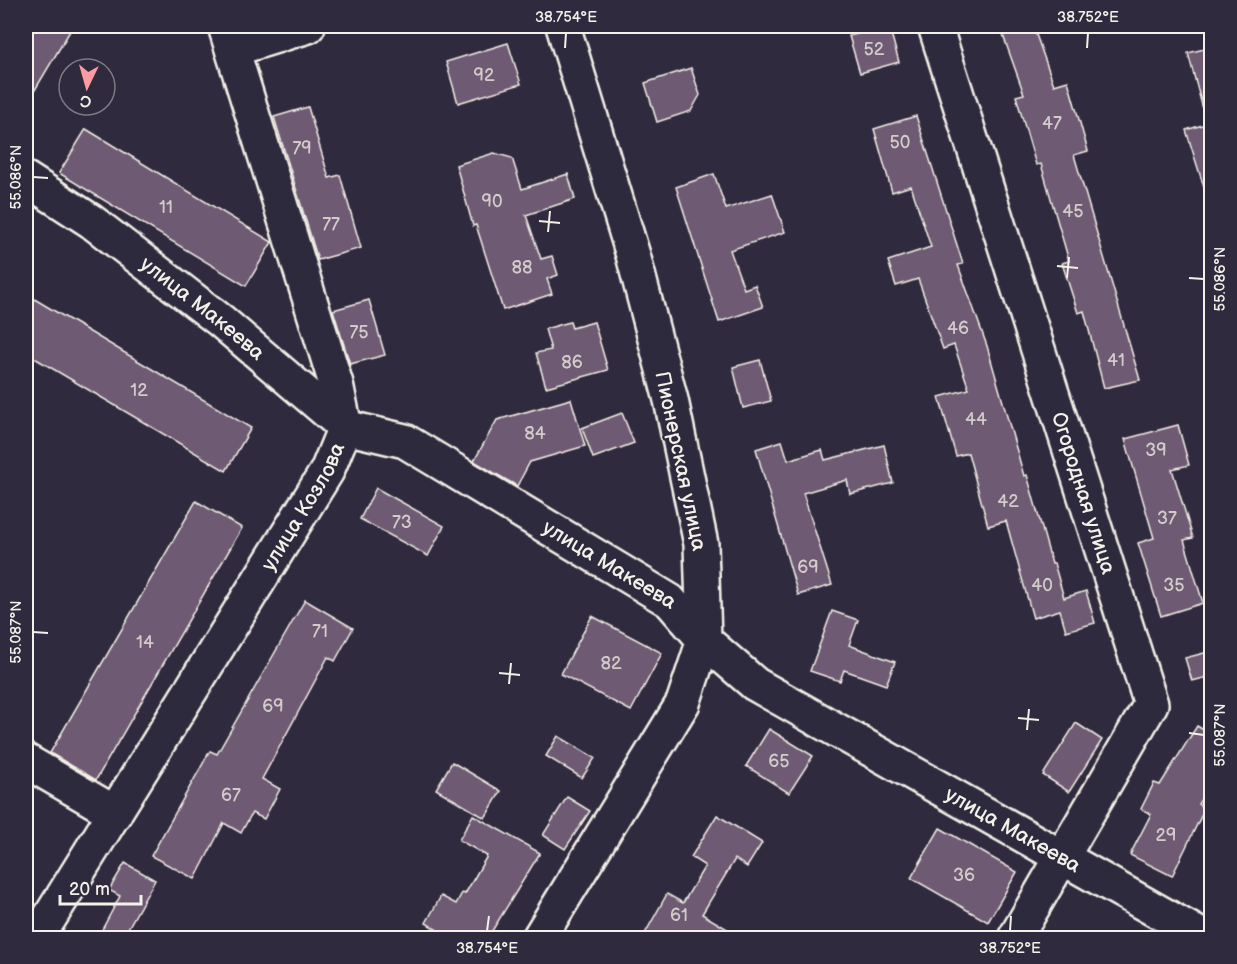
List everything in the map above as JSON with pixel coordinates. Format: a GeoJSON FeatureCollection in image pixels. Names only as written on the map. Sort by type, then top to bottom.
{"type":"FeatureCollection","features":[{"type":"Feature","properties":{"kind":"street"},"geometry":{"type":"LineString","coordinates":[[229,37],[308,26]]}},
{"type":"Feature","properties":{"kind":"street","name":"Пионерская улица"},"geometry":{"type":"LineString","coordinates":[[539,939],[683,703],[704,640],[701,544],[671,400],[633,255],[563,26]]}},
{"type":"Feature","properties":{"kind":"street","name":"Огородная улица"},"geometry":{"type":"LineString","coordinates":[[935,26],[1151,704],[1015,939]]}},
{"type":"Feature","properties":{"kind":"street","name":"улица Козлова"},"geometry":{"type":"LineString","coordinates":[[37,939],[327,471],[345,427],[336,384],[229,37]]}},
{"type":"Feature","properties":{"kind":"street","name":"улица Макеева"},"geometry":{"type":"LineString","coordinates":[[26,179],[92,220],[221,321],[345,427],[405,441],[670,601],[704,640],[755,684],[1204,939]]}},
{"type":"Feature","properties":{"kind":"street"},"geometry":{"type":"LineString","coordinates":[[26,761],[115,813]]}},
{"type":"Feature","properties":{"kind":"building"},"geometry":{"type":"Polygon","coordinates":[[[26,26],[73,26],[26,105],[26,26]]]}},
{"type":"Feature","properties":{"kind":"building"},"geometry":{"type":"Polygon","coordinates":[[[889,26],[899,62],[860,73],[849,36],[889,26]]]}},
{"type":"Feature","properties":{"kind":"building"},"geometry":{"type":"Polygon","coordinates":[[[1033,26],[1054,85],[1068,81],[1088,151],[1074,155],[1140,380],[1104,388],[1084,311],[1078,313],[1062,263],[1069,261],[1041,164],[1036,165],[1016,96],[1024,94],[1003,35],[1033,26]]]}},
{"type":"Feature","properties":{"kind":"building"},"geometry":{"type":"Polygon","coordinates":[[[508,43],[521,84],[458,103],[446,62],[508,43]]]}},
{"type":"Feature","properties":{"kind":"building"},"geometry":{"type":"Polygon","coordinates":[[[1212,47],[1212,112],[1204,113],[1188,53],[1212,47]]]}},
{"type":"Feature","properties":{"kind":"building"},"geometry":{"type":"Polygon","coordinates":[[[691,68],[700,95],[691,111],[657,122],[645,83],[691,68]]]}},
{"type":"Feature","properties":{"kind":"building"},"geometry":{"type":"Polygon","coordinates":[[[308,107],[329,178],[340,175],[361,248],[318,260],[274,117],[308,107]]]}},
{"type":"Feature","properties":{"kind":"building"},"geometry":{"type":"Polygon","coordinates":[[[916,116],[963,264],[958,265],[987,346],[1024,476],[1027,475],[1064,598],[1086,591],[1095,623],[1066,631],[1060,610],[1033,618],[1006,521],[988,526],[968,453],[956,456],[939,397],[969,389],[954,345],[943,349],[918,279],[896,286],[888,261],[931,247],[911,186],[892,192],[874,129],[916,116]]]}},
{"type":"Feature","properties":{"kind":"building"},"geometry":{"type":"Polygon","coordinates":[[[1212,122],[1212,196],[1207,197],[1186,130],[1212,122]]]}},
{"type":"Feature","properties":{"kind":"building"},"geometry":{"type":"Polygon","coordinates":[[[86,129],[272,242],[246,286],[59,173],[86,129]]]}},
{"type":"Feature","properties":{"kind":"building"},"geometry":{"type":"Polygon","coordinates":[[[494,153],[512,158],[522,189],[568,174],[575,199],[526,215],[541,259],[552,256],[558,275],[547,279],[552,294],[503,310],[476,225],[473,226],[456,165],[494,153]]]}},
{"type":"Feature","properties":{"kind":"building"},"geometry":{"type":"Polygon","coordinates":[[[714,174],[726,209],[772,194],[785,232],[730,250],[744,289],[755,285],[763,307],[719,322],[676,187],[714,174]]]}},
{"type":"Feature","properties":{"kind":"building"},"geometry":{"type":"Polygon","coordinates":[[[26,294],[251,428],[226,471],[26,353],[26,294]]]}},
{"type":"Feature","properties":{"kind":"building"},"geometry":{"type":"Polygon","coordinates":[[[369,300],[385,355],[350,364],[333,310],[369,300]]]}},
{"type":"Feature","properties":{"kind":"building"},"geometry":{"type":"Polygon","coordinates":[[[570,322],[572,328],[594,322],[608,370],[546,387],[536,353],[551,350],[545,329],[570,322]]]}},
{"type":"Feature","properties":{"kind":"building"},"geometry":{"type":"Polygon","coordinates":[[[760,360],[771,401],[743,408],[733,367],[760,360]]]}},
{"type":"Feature","properties":{"kind":"building"},"geometry":{"type":"Polygon","coordinates":[[[571,399],[585,446],[530,462],[517,486],[474,461],[497,420],[571,399]]]}},
{"type":"Feature","properties":{"kind":"building"},"geometry":{"type":"Polygon","coordinates":[[[622,413],[634,443],[593,458],[582,428],[622,413]]]}},
{"type":"Feature","properties":{"kind":"building"},"geometry":{"type":"Polygon","coordinates":[[[1178,425],[1189,465],[1172,469],[1193,538],[1184,540],[1203,603],[1161,616],[1138,543],[1154,538],[1125,439],[1178,425]]]}},
{"type":"Feature","properties":{"kind":"building"},"geometry":{"type":"Polygon","coordinates":[[[782,441],[788,460],[822,450],[825,460],[884,445],[893,483],[850,494],[847,480],[803,493],[832,585],[798,595],[756,449],[782,441]]]}},
{"type":"Feature","properties":{"kind":"building"},"geometry":{"type":"Polygon","coordinates":[[[376,488],[444,526],[428,556],[360,519],[376,488]]]}},
{"type":"Feature","properties":{"kind":"building"},"geometry":{"type":"Polygon","coordinates":[[[196,501],[242,528],[96,780],[50,753],[196,501]]]}},
{"type":"Feature","properties":{"kind":"building"},"geometry":{"type":"Polygon","coordinates":[[[305,600],[353,628],[335,661],[328,657],[262,779],[280,789],[264,819],[252,813],[241,833],[224,823],[195,879],[151,856],[210,751],[217,754],[305,600]]]}},
{"type":"Feature","properties":{"kind":"building"},"geometry":{"type":"Polygon","coordinates":[[[832,611],[858,620],[849,645],[895,662],[886,685],[844,670],[840,681],[810,671],[832,611]]]}},
{"type":"Feature","properties":{"kind":"building"},"geometry":{"type":"Polygon","coordinates":[[[592,616],[662,653],[631,711],[561,674],[592,616]]]}},
{"type":"Feature","properties":{"kind":"building"},"geometry":{"type":"Polygon","coordinates":[[[1212,651],[1212,676],[1192,681],[1185,658],[1212,651]]]}},
{"type":"Feature","properties":{"kind":"building"},"geometry":{"type":"Polygon","coordinates":[[[1076,723],[1102,740],[1069,792],[1043,775],[1076,723]]]}},
{"type":"Feature","properties":{"kind":"building"},"geometry":{"type":"Polygon","coordinates":[[[1197,726],[1212,735],[1212,783],[1198,804],[1205,808],[1172,876],[1130,855],[1151,814],[1141,809],[1154,783],[1160,785],[1197,726]]]}},
{"type":"Feature","properties":{"kind":"building"},"geometry":{"type":"Polygon","coordinates":[[[769,729],[813,756],[789,793],[746,766],[769,729]]]}},
{"type":"Feature","properties":{"kind":"building"},"geometry":{"type":"Polygon","coordinates":[[[558,736],[595,758],[582,778],[546,756],[558,736]]]}},
{"type":"Feature","properties":{"kind":"building"},"geometry":{"type":"Polygon","coordinates":[[[452,762],[501,791],[485,818],[436,789],[452,762]]]}},
{"type":"Feature","properties":{"kind":"building"},"geometry":{"type":"Polygon","coordinates":[[[567,797],[590,811],[565,849],[543,835],[567,797]]]}},
{"type":"Feature","properties":{"kind":"building"},"geometry":{"type":"Polygon","coordinates":[[[473,815],[540,853],[487,939],[452,939],[426,923],[441,896],[456,904],[462,893],[465,894],[487,856],[459,840],[473,815]]]}},
{"type":"Feature","properties":{"kind":"building"},"geometry":{"type":"Polygon","coordinates":[[[717,815],[762,843],[747,867],[735,859],[702,914],[744,939],[642,939],[667,894],[683,903],[705,866],[691,857],[717,815]]]}},
{"type":"Feature","properties":{"kind":"building"},"geometry":{"type":"Polygon","coordinates":[[[940,828],[1017,872],[988,922],[911,878],[940,828]]]}},
{"type":"Feature","properties":{"kind":"building"},"geometry":{"type":"Polygon","coordinates":[[[125,863],[155,880],[122,939],[97,939],[120,896],[109,890],[125,863]]]}}]}
